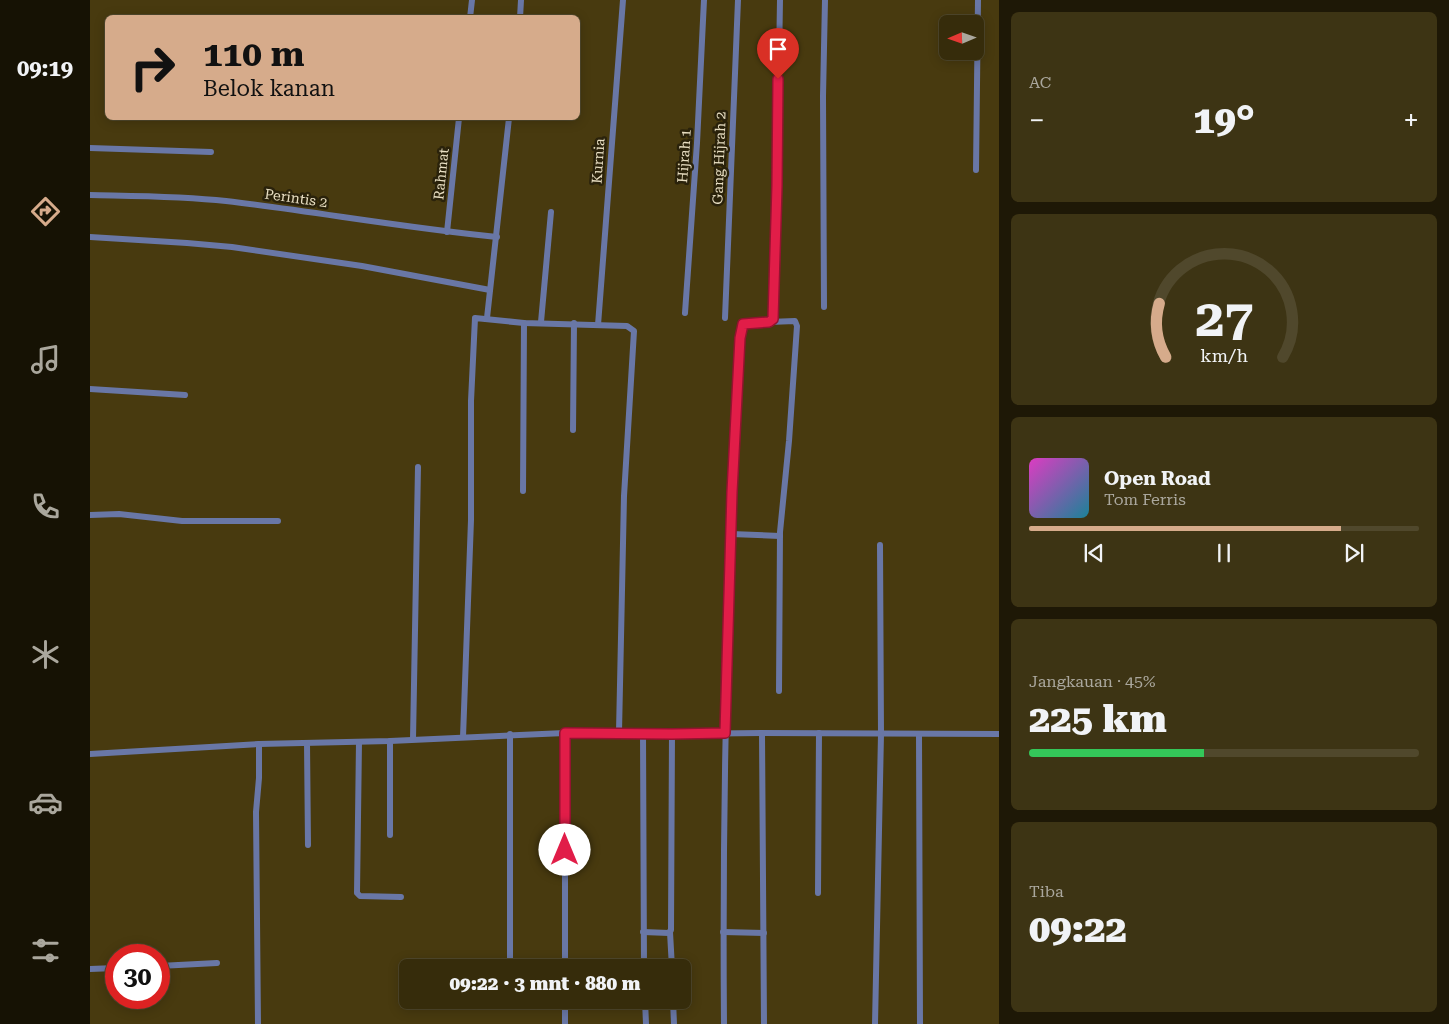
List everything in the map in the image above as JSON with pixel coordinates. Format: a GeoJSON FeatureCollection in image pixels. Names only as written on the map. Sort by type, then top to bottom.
{"type":"FeatureCollection","features":[{"type":"Feature","properties":{"kind":"street"},"geometry":{"type":"LineString","coordinates":[[470,15],[472,0]]}},
{"type":"Feature","properties":{"kind":"street"},"geometry":{"type":"LineString","coordinates":[[520,15],[521,0]]}},
{"type":"Feature","properties":{"kind":"street","name":"Kurnia"},"geometry":{"type":"LineString","coordinates":[[598,325],[623,0]]}},
{"type":"Feature","properties":{"kind":"street","name":"Hijrah 1"},"geometry":{"type":"LineString","coordinates":[[685,313],[697,143],[704,0]]}},
{"type":"Feature","properties":{"kind":"street","name":"Gang Hijrah 2"},"geometry":{"type":"LineString","coordinates":[[725,318],[738,0]]}},
{"type":"Feature","properties":{"kind":"street"},"geometry":{"type":"LineString","coordinates":[[769,322],[773,319],[780,0]]}},
{"type":"Feature","properties":{"kind":"street"},"geometry":{"type":"LineString","coordinates":[[824,307],[823,96],[825,0]]}},
{"type":"Feature","properties":{"kind":"street"},"geometry":{"type":"LineString","coordinates":[[976,170],[978,0]]}},
{"type":"Feature","properties":{"kind":"street","name":"Rahmat"},"geometry":{"type":"LineString","coordinates":[[447,232],[459,120]]}},
{"type":"Feature","properties":{"kind":"street"},"geometry":{"type":"LineString","coordinates":[[487,318],[510,120]]}},
{"type":"Feature","properties":{"kind":"street"},"geometry":{"type":"LineString","coordinates":[[90,148],[210,152]]}},
{"type":"Feature","properties":{"kind":"street","name":"Perintis 2"},"geometry":{"type":"LineString","coordinates":[[90,195],[154,196],[226,201],[447,232],[497,237]]}},
{"type":"Feature","properties":{"kind":"street"},"geometry":{"type":"LineString","coordinates":[[541,322],[551,212]]}},
{"type":"Feature","properties":{"kind":"street"},"geometry":{"type":"LineString","coordinates":[[90,237],[232,248],[362,266],[490,290]]}},
{"type":"Feature","properties":{"kind":"street"},"geometry":{"type":"LineString","coordinates":[[463,738],[471,520],[471,401],[475,318],[627,326],[634,331],[624,496],[620,732]]}},
{"type":"Feature","properties":{"kind":"street"},"geometry":{"type":"LineString","coordinates":[[724,1024],[725,733],[731,534],[742,327],[745,322],[795,321],[797,326],[780,536],[779,691]]}},
{"type":"Feature","properties":{"kind":"street"},"geometry":{"type":"LineString","coordinates":[[523,491],[524,322]]}},
{"type":"Feature","properties":{"kind":"street"},"geometry":{"type":"LineString","coordinates":[[573,430],[574,323]]}},
{"type":"Feature","properties":{"kind":"street"},"geometry":{"type":"LineString","coordinates":[[90,389],[184,395]]}},
{"type":"Feature","properties":{"kind":"street"},"geometry":{"type":"LineString","coordinates":[[413,739],[418,467]]}},
{"type":"Feature","properties":{"kind":"street"},"geometry":{"type":"LineString","coordinates":[[90,515],[119,514],[182,520],[278,521]]}},
{"type":"Feature","properties":{"kind":"street"},"geometry":{"type":"LineString","coordinates":[[731,534],[780,536]]}},
{"type":"Feature","properties":{"kind":"street"},"geometry":{"type":"LineString","coordinates":[[875,1024],[881,734],[880,545]]}},
{"type":"Feature","properties":{"kind":"street"},"geometry":{"type":"LineString","coordinates":[[90,754],[259,744],[390,741],[510,734],[620,732],[672,734],[999,734]]}},
{"type":"Feature","properties":{"kind":"street"},"geometry":{"type":"LineString","coordinates":[[565,733],[565,959]]}},
{"type":"Feature","properties":{"kind":"street"},"geometry":{"type":"LineString","coordinates":[[642,733],[644,959]]}},
{"type":"Feature","properties":{"kind":"street"},"geometry":{"type":"LineString","coordinates":[[762,733],[764,1024]]}},
{"type":"Feature","properties":{"kind":"street"},"geometry":{"type":"LineString","coordinates":[[818,893],[819,733]]}},
{"type":"Feature","properties":{"kind":"street"},"geometry":{"type":"LineString","coordinates":[[510,734],[510,959]]}},
{"type":"Feature","properties":{"kind":"street"},"geometry":{"type":"LineString","coordinates":[[672,734],[672,926],[670,932],[672,959]]}},
{"type":"Feature","properties":{"kind":"street"},"geometry":{"type":"LineString","coordinates":[[919,734],[920,1024]]}},
{"type":"Feature","properties":{"kind":"street"},"geometry":{"type":"LineString","coordinates":[[390,741],[390,835]]}},
{"type":"Feature","properties":{"kind":"street"},"geometry":{"type":"LineString","coordinates":[[359,742],[357,893],[360,896],[401,897]]}},
{"type":"Feature","properties":{"kind":"street"},"geometry":{"type":"LineString","coordinates":[[307,743],[308,845]]}},
{"type":"Feature","properties":{"kind":"street"},"geometry":{"type":"LineString","coordinates":[[258,1024],[256,812],[259,744]]}},
{"type":"Feature","properties":{"kind":"street"},"geometry":{"type":"LineString","coordinates":[[643,932],[670,932]]}},
{"type":"Feature","properties":{"kind":"street"},"geometry":{"type":"LineString","coordinates":[[723,932],[764,933]]}},
{"type":"Feature","properties":{"kind":"street"},"geometry":{"type":"LineString","coordinates":[[170,965],[217,963]]}},
{"type":"Feature","properties":{"kind":"street"},"geometry":{"type":"LineString","coordinates":[[90,970],[105,969]]}},
{"type":"Feature","properties":{"kind":"street"},"geometry":{"type":"LineString","coordinates":[[565,1009],[565,1024]]}},
{"type":"Feature","properties":{"kind":"street"},"geometry":{"type":"LineString","coordinates":[[645,1009],[646,1024]]}},
{"type":"Feature","properties":{"kind":"street"},"geometry":{"type":"LineString","coordinates":[[673,1009],[674,1024]]}},
{"type":"Feature","properties":{"kind":"route"},"geometry":{"type":"LineString","coordinates":[[565,850],[565,733],[725,733],[732,492],[740,338],[745,322],[769,322],[773,319],[778,79]]}}]}
